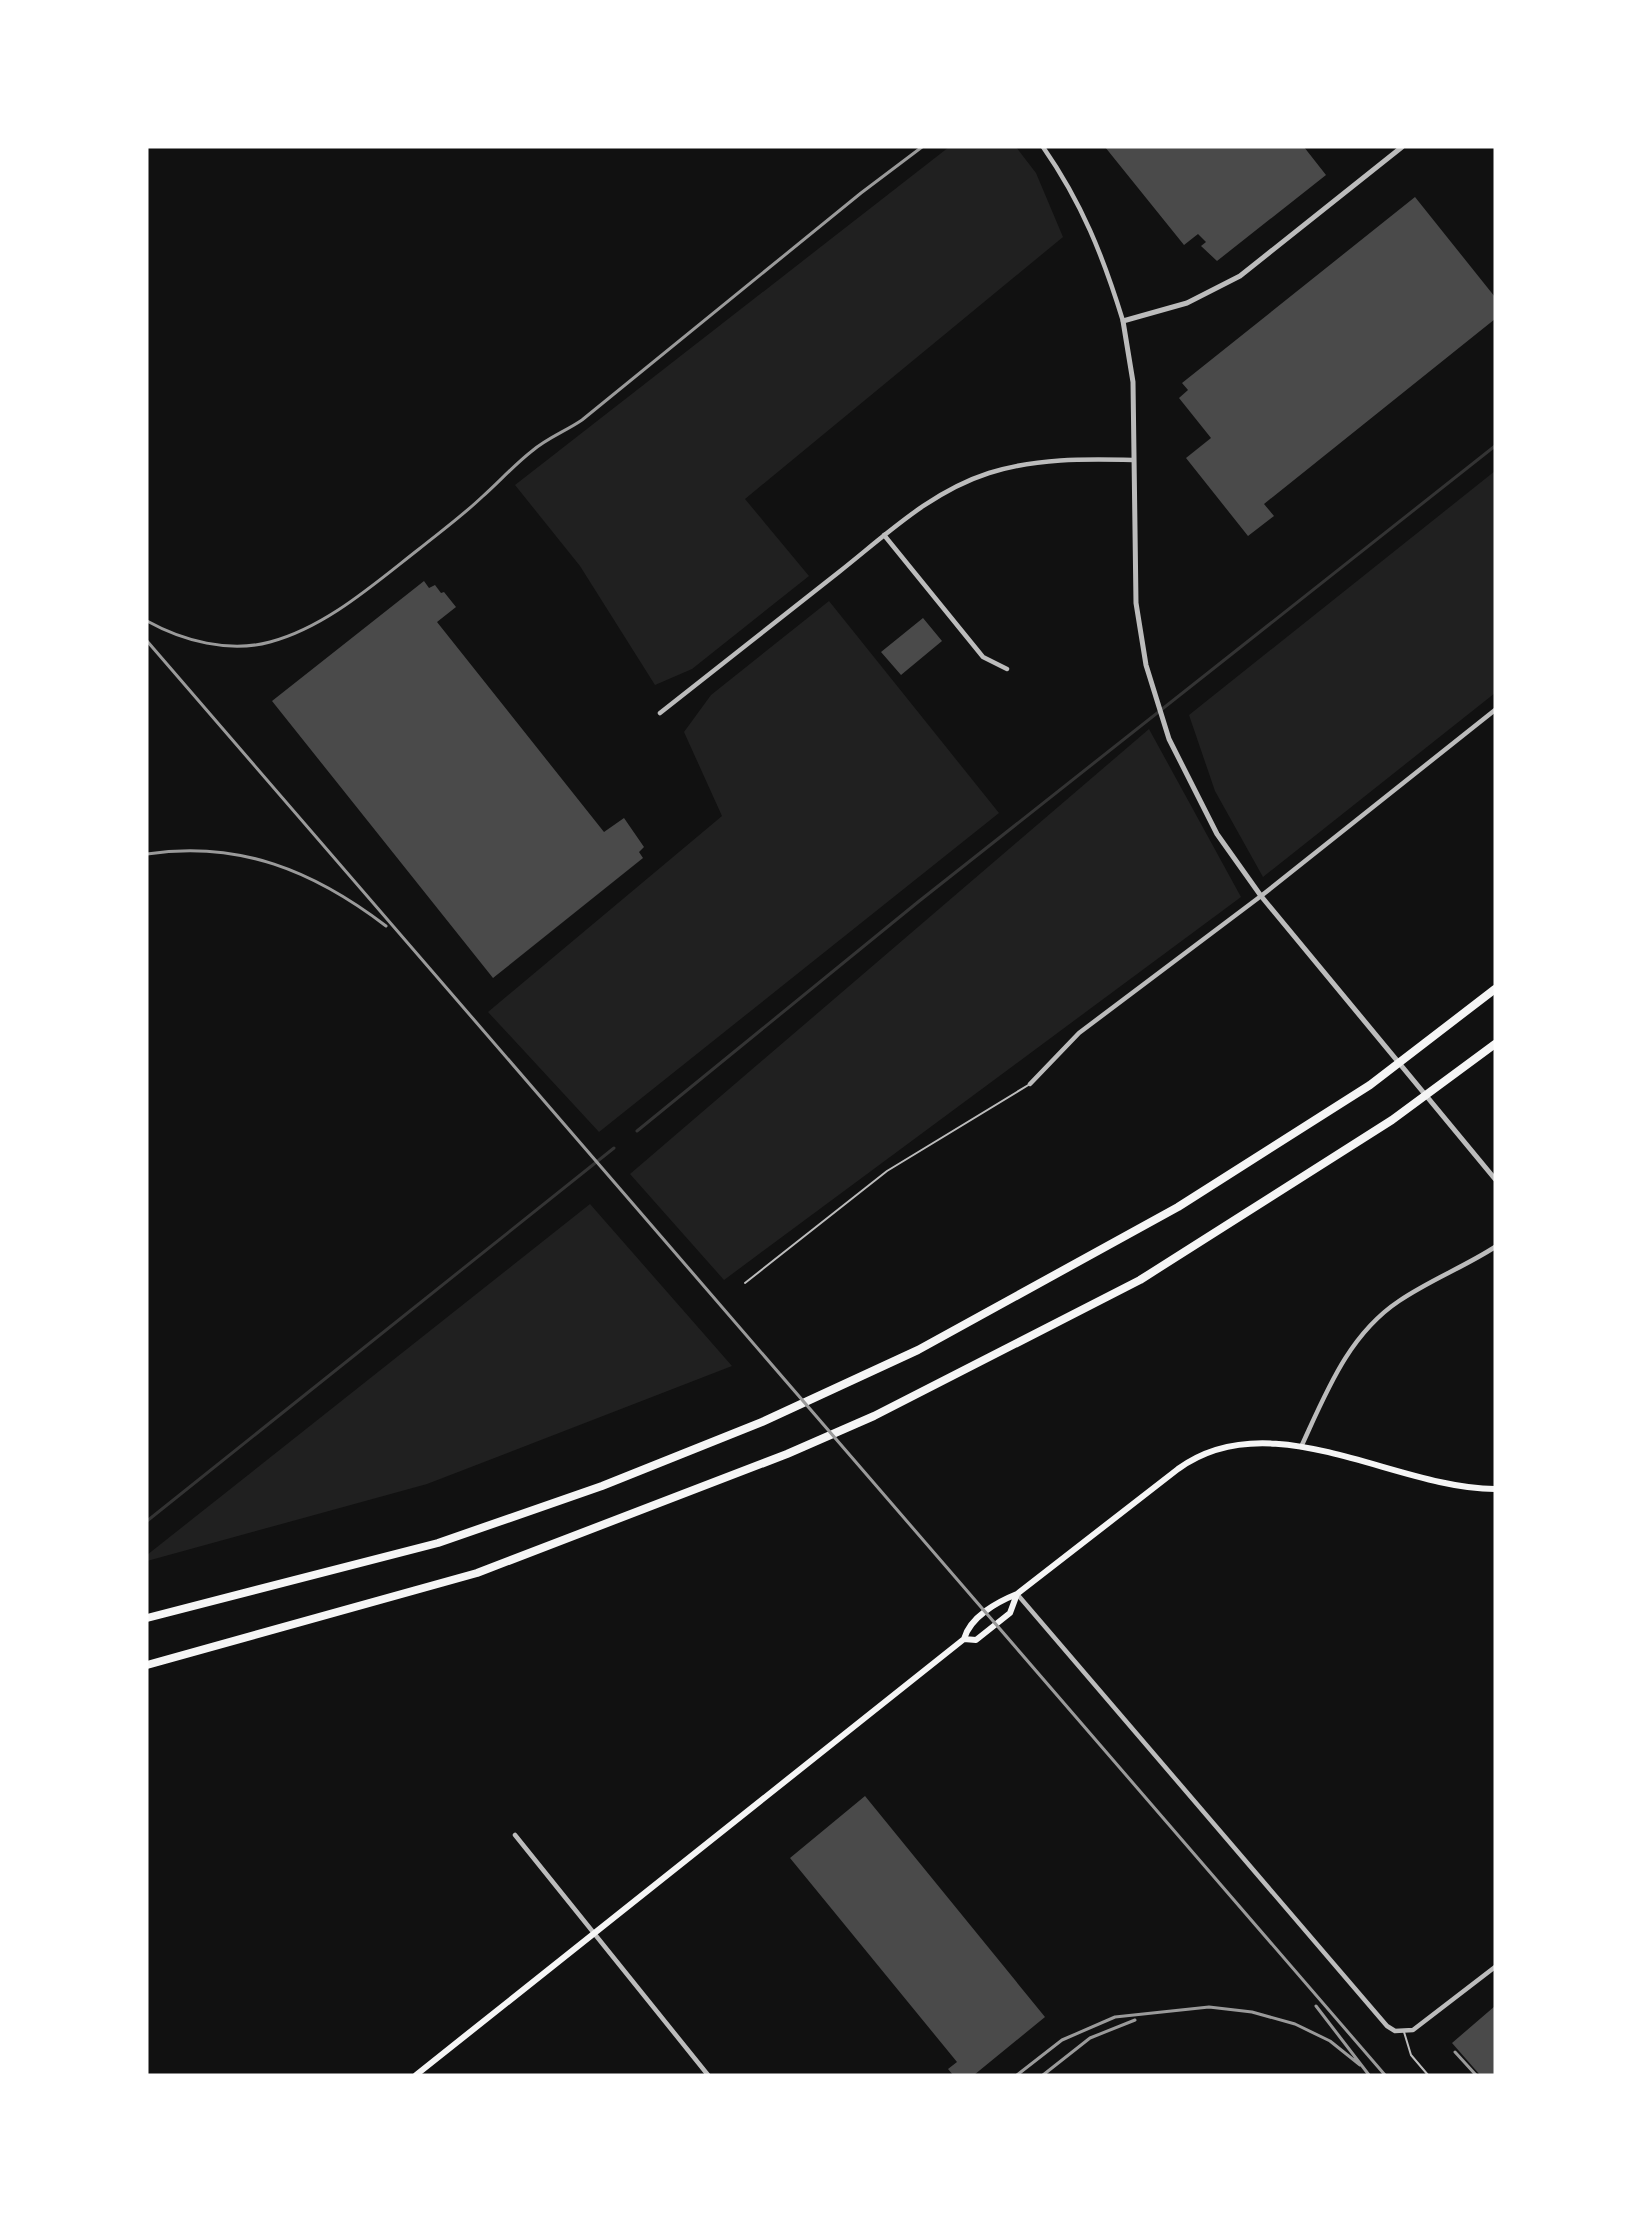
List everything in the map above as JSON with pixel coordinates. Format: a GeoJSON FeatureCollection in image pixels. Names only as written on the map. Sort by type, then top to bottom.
{"type":"FeatureCollection","features":[{"type":"Feature","properties":{"kind":"highway"},"geometry":{"type":"LineString","coordinates":[[147,1618],[438,1543],[602,1486],[762,1422],[842,1383],[918,1350],[1108,1248],[1178,1207],[1370,1084],[1495,989]]}},
{"type":"Feature","properties":{"kind":"highway"},"geometry":{"type":"LineString","coordinates":[[147,1665],[477,1573],[787,1454],[874,1416],[1140,1280],[1392,1120],[1495,1044]]}},
{"type":"Feature","properties":{"kind":"main road"},"geometry":{"type":"LineString","coordinates":[[416,2075],[964,1639],[967,1628],[985,1612],[1001,1600],[1017,1594],[1181,1467],[1197,1458],[1236,1446],[1277,1444],[1301,1447],[1455,1485],[1495,1489]]}},
{"type":"Feature","properties":{"kind":"main road"},"geometry":{"type":"LineString","coordinates":[[964,1639],[976,1640],[1010,1612],[1017,1594]]}},
{"type":"Feature","properties":{"kind":"street"},"geometry":{"type":"LineString","coordinates":[[1043,147],[1073,194],[1094,237],[1123,321],[1133,382],[1136,603],[1152,686],[1169,739],[1217,834],[1261,896],[1495,1179]]}},
{"type":"Feature","properties":{"kind":"street"},"geometry":{"type":"LineString","coordinates":[[1123,321],[1187,303],[1240,276],[1402,147]]}},
{"type":"Feature","properties":{"kind":"street"},"geometry":{"type":"LineString","coordinates":[[660,713],[934,498],[988,473],[1048,460],[1133,460]]}},
{"type":"Feature","properties":{"kind":"street"},"geometry":{"type":"LineString","coordinates":[[884,535],[983,657],[1007,669]]}},
{"type":"Feature","properties":{"kind":"street"},"geometry":{"type":"LineString","coordinates":[[1030,1084],[1079,1033],[1261,896],[1495,710]]}},
{"type":"Feature","properties":{"kind":"street"},"geometry":{"type":"LineString","coordinates":[[1301,1447],[1342,1362],[1363,1331],[1400,1300],[1495,1246]]}},
{"type":"Feature","properties":{"kind":"street"},"geometry":{"type":"LineString","coordinates":[[1017,1594],[1387,2026],[1395,2031],[1413,2030],[1495,1966]]}},
{"type":"Feature","properties":{"kind":"street"},"geometry":{"type":"LineString","coordinates":[[515,1834],[708,2075]]}},
{"type":"Feature","properties":{"kind":"lane"},"geometry":{"type":"LineString","coordinates":[[745,1283],[887,1171],[1030,1084]]}},
{"type":"Feature","properties":{"kind":"lane"},"geometry":{"type":"LineString","coordinates":[[1404,2031],[1411,2055],[1428,2075]]}},
{"type":"Feature","properties":{"kind":"shaded area"},"geometry":{"type":"Polygon","coordinates":[[[949,147],[1016,147],[1036,173],[1063,237],[745,499],[809,576],[692,669],[655,685],[580,566],[515,485],[949,147]]]}},
{"type":"Feature","properties":{"kind":"shaded area"},"geometry":{"type":"Polygon","coordinates":[[[1495,471],[1495,693],[1263,877],[1215,791],[1189,715],[1495,471]]]}},
{"type":"Feature","properties":{"kind":"shaded area"},"geometry":{"type":"Polygon","coordinates":[[[829,601],[999,813],[599,1132],[488,1012],[722,816],[684,732],[711,695],[829,601]]]}},
{"type":"Feature","properties":{"kind":"shaded area"},"geometry":{"type":"Polygon","coordinates":[[[1149,729],[1241,897],[724,1280],[630,1174],[1149,729]]]}},
{"type":"Feature","properties":{"kind":"shaded area"},"geometry":{"type":"Polygon","coordinates":[[[590,1204],[732,1366],[427,1484],[147,1561],[147,1555],[590,1204]]]}},
{"type":"Feature","properties":{"kind":"building"},"geometry":{"type":"Polygon","coordinates":[[[1105,147],[1304,147],[1326,175],[1217,261],[1201,246],[1206,242],[1198,234],[1184,245],[1105,147]]]}},
{"type":"Feature","properties":{"kind":"building"},"geometry":{"type":"Polygon","coordinates":[[[1415,197],[1495,297],[1495,319],[1264,504],[1274,516],[1248,536],[1186,458],[1211,438],[1179,398],[1188,390],[1182,383],[1415,197]]]}},
{"type":"Feature","properties":{"kind":"building"},"geometry":{"type":"Polygon","coordinates":[[[424,581],[429,588],[435,585],[441,593],[444,592],[456,607],[437,622],[604,832],[624,818],[644,847],[639,852],[643,858],[493,978],[272,701],[424,581]]]}},
{"type":"Feature","properties":{"kind":"building"},"geometry":{"type":"Polygon","coordinates":[[[923,618],[942,641],[901,675],[881,652],[923,618]]]}},
{"type":"Feature","properties":{"kind":"building"},"geometry":{"type":"Polygon","coordinates":[[[865,1796],[1045,2017],[974,2075],[953,2075],[948,2069],[957,2062],[790,1858],[865,1796]]]}},
{"type":"Feature","properties":{"kind":"building"},"geometry":{"type":"Polygon","coordinates":[[[1495,2006],[1495,2075],[1480,2075],[1452,2043],[1495,2006]]]}},
{"type":"Feature","properties":{"kind":"waterway"},"geometry":{"type":"LineString","coordinates":[[637,1131],[918,902],[1495,446]]}},
{"type":"Feature","properties":{"kind":"waterway"},"geometry":{"type":"LineString","coordinates":[[147,1521],[614,1148]]}},
{"type":"Feature","properties":{"kind":"railway"},"geometry":{"type":"LineString","coordinates":[[147,621],[191,639],[239,646],[270,642],[291,635],[330,615],[367,590],[459,517],[538,446],[582,420],[861,193],[922,147]]}},
{"type":"Feature","properties":{"kind":"railway"},"geometry":{"type":"LineString","coordinates":[[147,641],[1385,2075]]}},
{"type":"Feature","properties":{"kind":"railway"},"geometry":{"type":"LineString","coordinates":[[147,854],[181,851],[213,852],[244,856],[274,864],[303,875],[331,890],[386,926]]}},
{"type":"Feature","properties":{"kind":"railway"},"geometry":{"type":"LineString","coordinates":[[1316,2006],[1369,2075]]}},
{"type":"Feature","properties":{"kind":"railway"},"geometry":{"type":"LineString","coordinates":[[1017,2075],[1062,2040],[1115,2017],[1209,2007],[1252,2012],[1295,2024],[1330,2041],[1360,2065]]}},
{"type":"Feature","properties":{"kind":"railway"},"geometry":{"type":"LineString","coordinates":[[1043,2075],[1090,2038],[1135,2020]]}},
{"type":"Feature","properties":{"kind":"railway"},"geometry":{"type":"LineString","coordinates":[[1455,2052],[1476,2075]]}}]}
